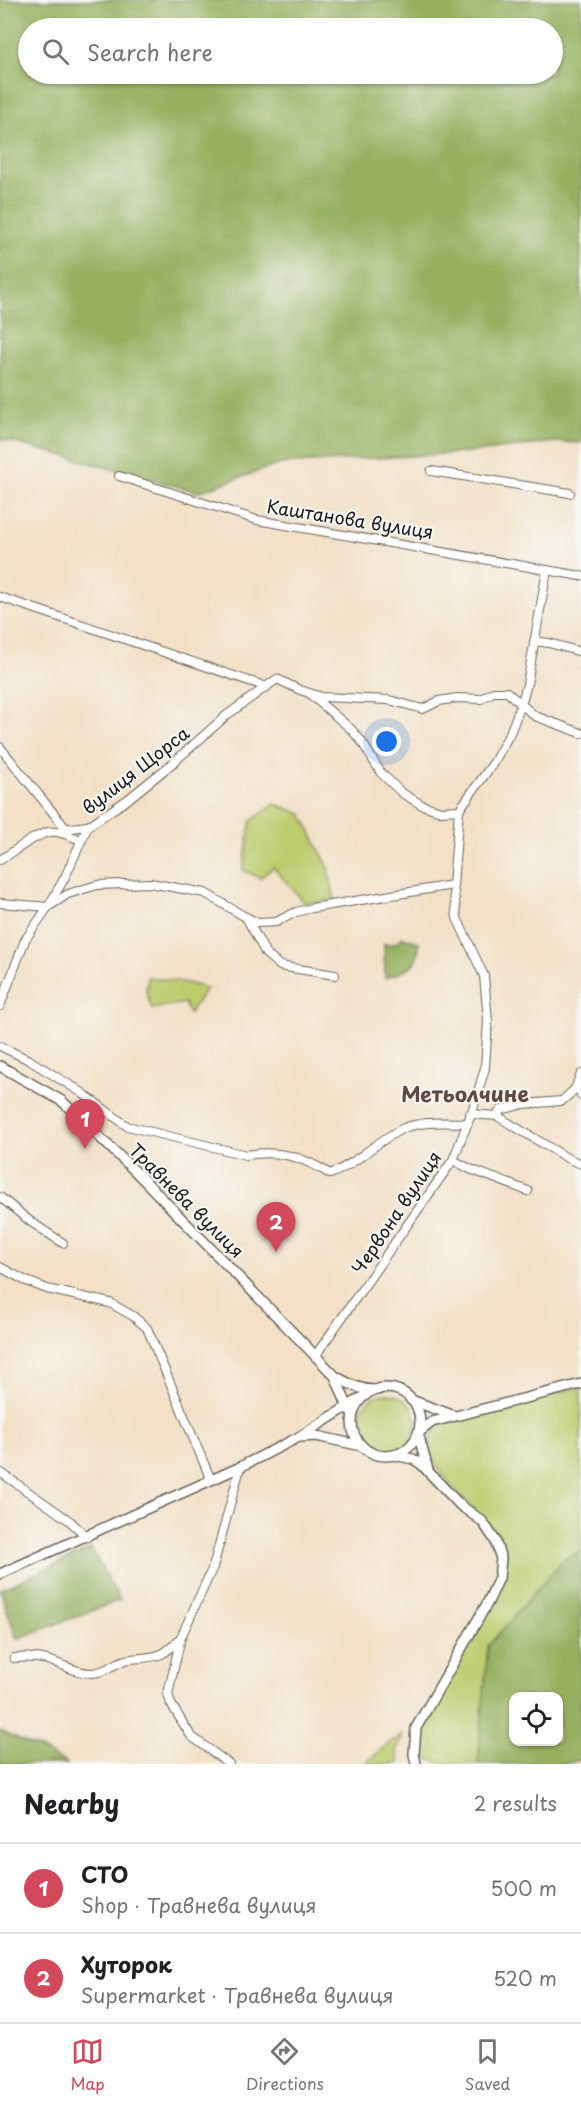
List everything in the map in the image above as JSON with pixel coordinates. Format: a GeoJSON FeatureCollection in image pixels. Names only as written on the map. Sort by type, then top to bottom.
{"type":"FeatureCollection","features":[{"type":"Feature","properties":{"kind":"street"},"geometry":{"type":"LineString","coordinates":[[431,471],[570,493]]}},
{"type":"Feature","properties":{"kind":"street","name":"Каштанова вулиця"},"geometry":{"type":"LineString","coordinates":[[119,476],[257,520],[581,576]]}},
{"type":"Feature","properties":{"kind":"street"},"geometry":{"type":"LineString","coordinates":[[308,693],[351,729],[381,773],[402,793],[422,805],[441,811],[459,810],[494,762],[510,733],[521,705],[527,684],[547,570]]}},
{"type":"Feature","properties":{"kind":"street"},"geometry":{"type":"LineString","coordinates":[[0,597],[267,687],[278,680],[322,697],[389,700],[423,709],[439,701],[457,698],[482,699],[493,692],[507,692],[535,716],[581,733]]}},
{"type":"Feature","properties":{"kind":"street"},"geometry":{"type":"LineString","coordinates":[[534,641],[581,652]]}},
{"type":"Feature","properties":{"kind":"street","name":"вулиця Щорса"},"geometry":{"type":"LineString","coordinates":[[0,1006],[24,940],[48,907],[65,877],[88,826],[128,800],[227,715],[267,687]]}},
{"type":"Feature","properties":{"kind":"street"},"geometry":{"type":"LineString","coordinates":[[0,747],[67,830]]}},
{"type":"Feature","properties":{"kind":"street","name":"Червона вулиця"},"geometry":{"type":"LineString","coordinates":[[316,1357],[453,1160],[485,1068],[488,1021],[484,976],[457,918],[453,885],[459,810]]}},
{"type":"Feature","properties":{"kind":"street"},"geometry":{"type":"LineString","coordinates":[[0,860],[50,831],[88,826]]}},
{"type":"Feature","properties":{"kind":"street"},"geometry":{"type":"LineString","coordinates":[[50,831],[81,840]]}},
{"type":"Feature","properties":{"kind":"street"},"geometry":{"type":"LineString","coordinates":[[0,903],[48,907],[68,894],[97,885],[150,883],[205,892],[258,923],[276,922],[296,912],[312,908],[453,885]]}},
{"type":"Feature","properties":{"kind":"street"},"geometry":{"type":"LineString","coordinates":[[246,917],[266,954],[280,966],[335,975]]}},
{"type":"Feature","properties":{"kind":"street"},"geometry":{"type":"LineString","coordinates":[[0,1046],[29,1060],[72,1086],[127,1126],[246,1155],[263,1152],[294,1155],[317,1165],[330,1174],[347,1168],[359,1156],[402,1129],[421,1124],[497,1116],[581,1164]]}},
{"type":"Feature","properties":{"kind":"street","name":"Травнева вулиця"},"geometry":{"type":"LineString","coordinates":[[0,1066],[62,1101],[138,1174],[335,1376]]}},
{"type":"Feature","properties":{"kind":"street"},"geometry":{"type":"LineString","coordinates":[[497,1116],[501,1110],[524,1104],[562,1101],[575,1089],[579,1078]]}},
{"type":"Feature","properties":{"kind":"street"},"geometry":{"type":"LineString","coordinates":[[579,1078],[581,1096]]}},
{"type":"Feature","properties":{"kind":"street"},"geometry":{"type":"LineString","coordinates":[[453,1160],[470,1169],[528,1191]]}},
{"type":"Feature","properties":{"kind":"street"},"geometry":{"type":"LineString","coordinates":[[0,1197],[31,1222],[63,1243]]}},
{"type":"Feature","properties":{"kind":"street"},"geometry":{"type":"LineString","coordinates":[[0,1268],[47,1289],[110,1303],[147,1328],[212,1480]]}},
{"type":"Feature","properties":{"kind":"street"},"geometry":{"type":"LineString","coordinates":[[335,1376],[356,1387],[398,1391],[411,1400],[452,1415]]}},
{"type":"Feature","properties":{"kind":"street"},"geometry":{"type":"LineString","coordinates":[[335,1376],[348,1406],[356,1437],[362,1446],[372,1453],[383,1456],[394,1455],[412,1459],[428,1470],[460,1505],[482,1521],[495,1540],[501,1559],[499,1578],[488,1602],[416,1728],[414,1754],[416,1764]]}},
{"type":"Feature","properties":{"kind":"street"},"geometry":{"type":"LineString","coordinates":[[394,1455],[410,1447],[418,1433],[432,1422],[452,1415],[581,1384]]}},
{"type":"Feature","properties":{"kind":"street"},"geometry":{"type":"LineString","coordinates":[[0,1575],[238,1468],[298,1437],[378,1390]]}},
{"type":"Feature","properties":{"kind":"street"},"geometry":{"type":"LineString","coordinates":[[352,1420],[356,1407],[366,1395]]}},
{"type":"Feature","properties":{"kind":"street"},"geometry":{"type":"LineString","coordinates":[[411,1400],[419,1413],[418,1433],[428,1470]]}},
{"type":"Feature","properties":{"kind":"street"},"geometry":{"type":"LineString","coordinates":[[298,1437],[316,1436],[362,1446]]}},
{"type":"Feature","properties":{"kind":"street"},"geometry":{"type":"LineString","coordinates":[[229,1764],[191,1736],[171,1704],[168,1694],[181,1636],[213,1567],[232,1502],[238,1468]]}},
{"type":"Feature","properties":{"kind":"street"},"geometry":{"type":"LineString","coordinates":[[0,1472],[70,1521],[87,1537]]}},
{"type":"Feature","properties":{"kind":"street"},"geometry":{"type":"LineString","coordinates":[[14,1658],[33,1657],[49,1660],[76,1671],[91,1673],[106,1671],[120,1661],[152,1658],[169,1651],[181,1636]]}},
{"type":"Feature","properties":{"kind":"green space"},"geometry":{"type":"Polygon","coordinates":[[[0,0],[581,0],[581,443],[556,442],[476,452],[280,464],[198,492],[0,439],[0,0]]]}},
{"type":"Feature","properties":{"kind":"green space"},"geometry":{"type":"Polygon","coordinates":[[[275,804],[302,814],[328,867],[335,900],[305,903],[273,867],[260,878],[243,870],[251,821],[275,804]]]}},
{"type":"Feature","properties":{"kind":"green space"},"geometry":{"type":"Polygon","coordinates":[[[402,937],[419,942],[417,958],[410,967],[385,978],[384,943],[388,945],[400,941],[402,937]]]}},
{"type":"Feature","properties":{"kind":"green space"},"geometry":{"type":"Polygon","coordinates":[[[148,977],[206,988],[189,1014],[184,1003],[152,1009],[146,991],[148,977]]]}},
{"type":"Feature","properties":{"kind":"green space"},"geometry":{"type":"Polygon","coordinates":[[[581,1387],[581,1551],[562,1561],[488,1646],[478,1764],[445,1764],[420,1757],[420,1742],[424,1728],[495,1600],[503,1579],[506,1560],[500,1538],[442,1475],[433,1459],[429,1444],[434,1432],[450,1422],[581,1387]]]}},
{"type":"Feature","properties":{"kind":"green space"},"geometry":{"type":"Polygon","coordinates":[[[381,1394],[393,1394],[408,1402],[416,1417],[416,1429],[408,1444],[393,1452],[381,1452],[366,1444],[358,1429],[358,1417],[366,1402],[381,1394]]]}},
{"type":"Feature","properties":{"kind":"green space"},"geometry":{"type":"Polygon","coordinates":[[[91,1548],[120,1600],[17,1639],[0,1590],[91,1548]]]}},
{"type":"Feature","properties":{"kind":"green space"},"geometry":{"type":"Polygon","coordinates":[[[581,1551],[581,1760],[564,1764],[478,1764],[488,1646],[562,1561],[581,1551]]]}},
{"type":"Feature","properties":{"kind":"green space"},"geometry":{"type":"Polygon","coordinates":[[[0,1731],[42,1750],[68,1764],[0,1764],[0,1731]]]}},
{"type":"Feature","properties":{"kind":"green space"},"geometry":{"type":"Polygon","coordinates":[[[403,1735],[397,1750],[399,1764],[365,1764],[389,1743],[403,1735]]]}},
{"type":"Feature","properties":{"kind":"place","name":"СТО"},"geometry":{"type":"Point","coordinates":[85,1149]}},
{"type":"Feature","properties":{"kind":"place","name":"Хуторок"},"geometry":{"type":"Point","coordinates":[276,1252]}},
{"type":"Feature","properties":{"kind":"district","name":"Метьолчине"},"geometry":{"type":"Point","coordinates":[465,1095]}}]}
